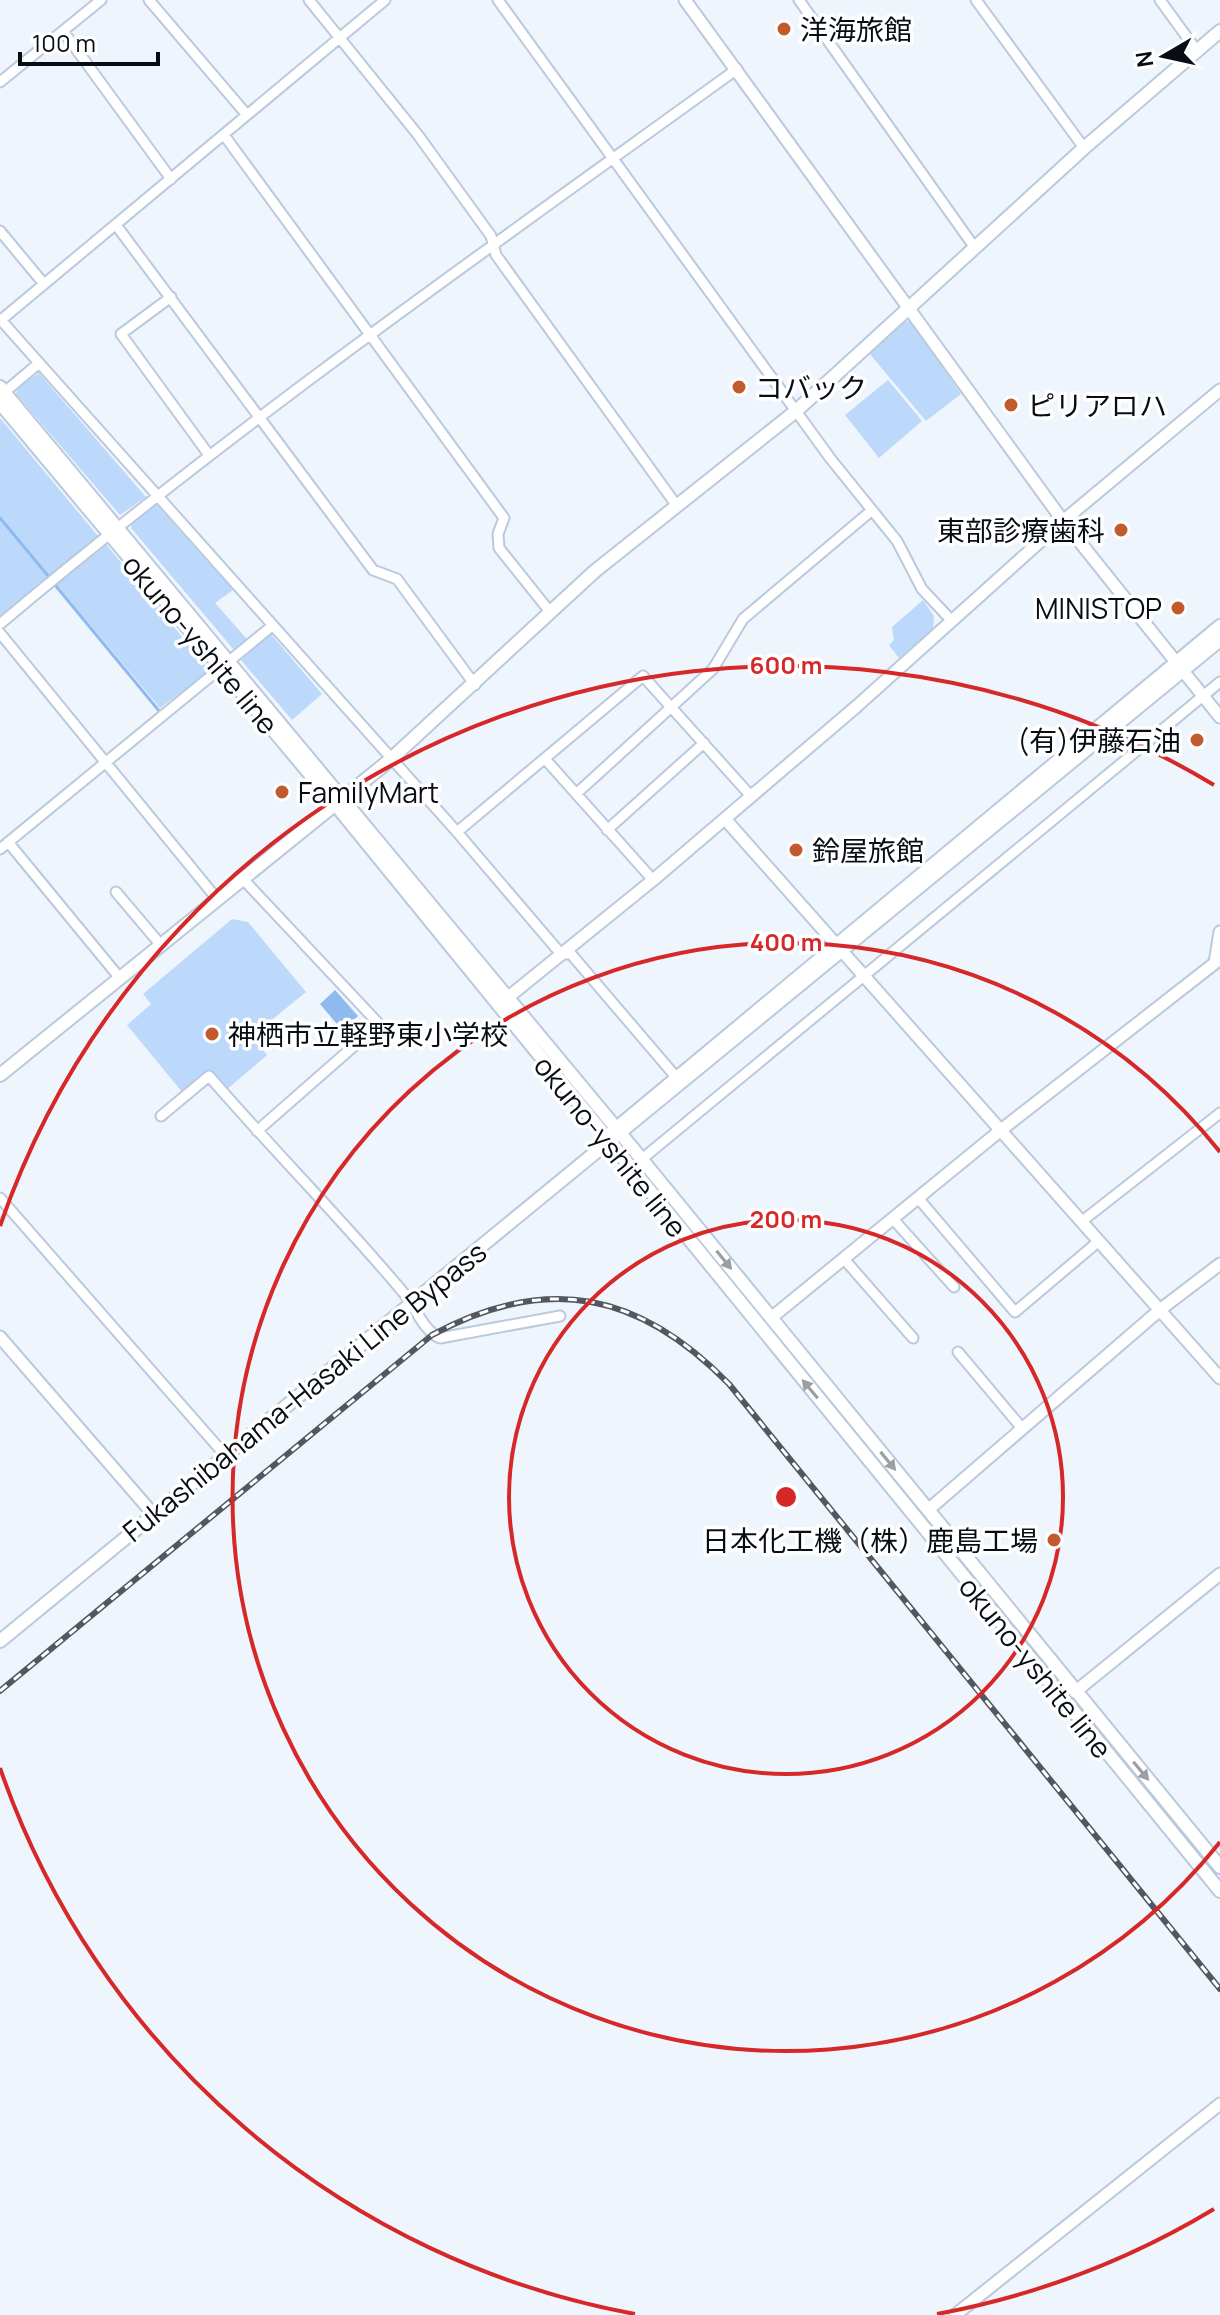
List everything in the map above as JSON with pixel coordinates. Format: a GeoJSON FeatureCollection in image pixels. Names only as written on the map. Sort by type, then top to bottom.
{"type":"FeatureCollection","features":[{"type":"Feature","properties":{"kind":"main road"},"geometry":{"type":"LineString","coordinates":[[0,1075],[390,760],[475,685],[595,571],[796,411],[1084,148],[1220,31]]}},
{"type":"Feature","properties":{"kind":"main road","name":"okuno-yshite line"},"geometry":{"type":"LineString","coordinates":[[1,395],[338,801],[618,1130],[1220,1867]]}},
{"type":"Feature","properties":{"kind":"main road","name":"Fukashibahama-Hasaki Line Bypass"},"geometry":{"type":"LineString","coordinates":[[618,1130],[1180,666],[1220,626]]}},
{"type":"Feature","properties":{"kind":"main road","name":"Fukashibahama-Hasaki Line Bypass"},"geometry":{"type":"LineString","coordinates":[[1180,666],[1220,640]]}},
{"type":"Feature","properties":{"kind":"main road","name":"okuno-yshite line"},"geometry":{"type":"LineString","coordinates":[[338,801],[607,1141],[1218,1884]]}},
{"type":"Feature","properties":{"kind":"main road","name":"Fukashibahama-Hasaki Line Bypass"},"geometry":{"type":"LineString","coordinates":[[0,1641],[607,1141],[676,1077],[838,950]]}},
{"type":"Feature","properties":{"kind":"street"},"geometry":{"type":"LineString","coordinates":[[1,77],[101,0]]}},
{"type":"Feature","properties":{"kind":"street"},"geometry":{"type":"LineString","coordinates":[[149,0],[247,115]]}},
{"type":"Feature","properties":{"kind":"street"},"geometry":{"type":"LineString","coordinates":[[309,0],[418,135],[491,236],[496,255],[677,506]]}},
{"type":"Feature","properties":{"kind":"street"},"geometry":{"type":"LineString","coordinates":[[385,0],[0,319],[457,832],[561,954],[571,954],[676,1077]]}},
{"type":"Feature","properties":{"kind":"street"},"geometry":{"type":"LineString","coordinates":[[498,0],[796,411],[897,541],[922,589],[952,621]]}},
{"type":"Feature","properties":{"kind":"street"},"geometry":{"type":"LineString","coordinates":[[685,0],[1063,521],[1220,717]]}},
{"type":"Feature","properties":{"kind":"street"},"geometry":{"type":"LineString","coordinates":[[799,0],[975,248]]}},
{"type":"Feature","properties":{"kind":"street"},"geometry":{"type":"LineString","coordinates":[[976,0],[1084,148]]}},
{"type":"Feature","properties":{"kind":"street"},"geometry":{"type":"LineString","coordinates":[[1160,0],[1197,51]]}},
{"type":"Feature","properties":{"kind":"street"},"geometry":{"type":"LineString","coordinates":[[63,31],[171,179]]}},
{"type":"Feature","properties":{"kind":"street"},"geometry":{"type":"LineString","coordinates":[[0,624],[112,530],[209,455],[737,69]]}},
{"type":"Feature","properties":{"kind":"street"},"geometry":{"type":"LineString","coordinates":[[224,135],[504,518],[498,534],[499,548],[551,613]]}},
{"type":"Feature","properties":{"kind":"street"},"geometry":{"type":"LineString","coordinates":[[116,225],[373,570],[397,579],[475,685]]}},
{"type":"Feature","properties":{"kind":"street"},"geometry":{"type":"LineString","coordinates":[[0,231],[44,284]]}},
{"type":"Feature","properties":{"kind":"street"},"geometry":{"type":"LineString","coordinates":[[171,297],[121,334],[209,455]]}},
{"type":"Feature","properties":{"kind":"street"},"geometry":{"type":"LineString","coordinates":[[1,395],[38,364]]}},
{"type":"Feature","properties":{"kind":"street"},"geometry":{"type":"LineString","coordinates":[[506,999],[725,819],[1063,521],[1220,390]]}},
{"type":"Feature","properties":{"kind":"street"},"geometry":{"type":"LineString","coordinates":[[576,794],[674,708],[713,669],[743,619],[871,511]]}},
{"type":"Feature","properties":{"kind":"street"},"geometry":{"type":"LineString","coordinates":[[119,977],[4,846],[272,626]]}},
{"type":"Feature","properties":{"kind":"street"},"geometry":{"type":"LineString","coordinates":[[0,633],[217,899]]}},
{"type":"Feature","properties":{"kind":"street"},"geometry":{"type":"LineString","coordinates":[[457,832],[643,676],[750,795]]}},
{"type":"Feature","properties":{"kind":"street"},"geometry":{"type":"LineString","coordinates":[[642,1159],[1220,682]]}},
{"type":"Feature","properties":{"kind":"street"},"geometry":{"type":"LineString","coordinates":[[607,830],[704,743]]}},
{"type":"Feature","properties":{"kind":"street"},"geometry":{"type":"LineString","coordinates":[[546,760],[653,880]]}},
{"type":"Feature","properties":{"kind":"street"},"geometry":{"type":"LineString","coordinates":[[725,819],[1220,1378]]}},
{"type":"Feature","properties":{"kind":"street"},"geometry":{"type":"LineString","coordinates":[[242,878],[379,1024],[257,1131]]}},
{"type":"Feature","properties":{"kind":"street"},"geometry":{"type":"LineString","coordinates":[[116,892],[160,944]]}},
{"type":"Feature","properties":{"kind":"street"},"geometry":{"type":"LineString","coordinates":[[771,1318],[1001,1130],[1215,963],[1220,932]]}},
{"type":"Feature","properties":{"kind":"street"},"geometry":{"type":"LineString","coordinates":[[161,1116],[209,1076],[412,1302],[432,1335],[440,1338],[560,1316]]}},
{"type":"Feature","properties":{"kind":"street"},"geometry":{"type":"LineString","coordinates":[[1081,1222],[1220,1113]]}},
{"type":"Feature","properties":{"kind":"street"},"geometry":{"type":"LineString","coordinates":[[0,1198],[225,1455]]}},
{"type":"Feature","properties":{"kind":"street"},"geometry":{"type":"LineString","coordinates":[[918,1198],[1015,1312],[1099,1241]]}},
{"type":"Feature","properties":{"kind":"street"},"geometry":{"type":"LineString","coordinates":[[893,1219],[954,1287]]}},
{"type":"Feature","properties":{"kind":"street"},"geometry":{"type":"LineString","coordinates":[[844,1259],[913,1338]]}},
{"type":"Feature","properties":{"kind":"street"},"geometry":{"type":"LineString","coordinates":[[928,1510],[1161,1309],[1220,1264]]}},
{"type":"Feature","properties":{"kind":"street"},"geometry":{"type":"LineString","coordinates":[[0,1337],[154,1515]]}},
{"type":"Feature","properties":{"kind":"street"},"geometry":{"type":"LineString","coordinates":[[958,1352],[1021,1427]]}},
{"type":"Feature","properties":{"kind":"street"},"geometry":{"type":"LineString","coordinates":[[1075,1692],[1220,1574]]}},
{"type":"Feature","properties":{"kind":"street"},"geometry":{"type":"LineString","coordinates":[[955,2315],[1220,2104]]}},
{"type":"Feature","properties":{"kind":"street"},"geometry":{"type":"LineString","coordinates":[[966,2315],[1220,2112]]}},
{"type":"Feature","properties":{"kind":"shaded area"},"geometry":{"type":"Polygon","coordinates":[[[911,321],[961,394],[926,421],[869,353],[902,322],[911,321]]]}},
{"type":"Feature","properties":{"kind":"shaded area"},"geometry":{"type":"Polygon","coordinates":[[[39,373],[146,497],[120,515],[16,394],[17,388],[39,373]]]}},
{"type":"Feature","properties":{"kind":"shaded area"},"geometry":{"type":"Polygon","coordinates":[[[888,380],[922,421],[879,458],[845,415],[888,380]]]}},
{"type":"Feature","properties":{"kind":"shaded area"},"geometry":{"type":"Polygon","coordinates":[[[0,418],[98,536],[0,617],[0,418]]]}},
{"type":"Feature","properties":{"kind":"shaded area"},"geometry":{"type":"Polygon","coordinates":[[[156,504],[233,590],[215,603],[247,639],[234,650],[131,528],[132,522],[156,504]]]}},
{"type":"Feature","properties":{"kind":"shaded area"},"geometry":{"type":"Polygon","coordinates":[[[105,543],[210,671],[160,708],[55,583],[105,543]]]}},
{"type":"Feature","properties":{"kind":"shaded area"},"geometry":{"type":"Polygon","coordinates":[[[923,600],[934,616],[933,630],[899,658],[889,645],[894,640],[892,627],[923,600]]]}},
{"type":"Feature","properties":{"kind":"shaded area"},"geometry":{"type":"Polygon","coordinates":[[[271,634],[322,694],[292,720],[241,660],[271,634]]]}},
{"type":"Feature","properties":{"kind":"shaded area"},"geometry":{"type":"Polygon","coordinates":[[[232,919],[248,922],[306,992],[252,1036],[267,1055],[225,1091],[208,1071],[182,1092],[127,1025],[151,1004],[143,994],[232,919]]]}},
{"type":"Feature","properties":{"kind":"shaded area"},"geometry":{"type":"Polygon","coordinates":[[[335,990],[358,1016],[342,1030],[320,1004],[335,990]]]}},
{"type":"Feature","properties":{"kind":"waterway"},"geometry":{"type":"LineString","coordinates":[[0,518],[49,577]]}},
{"type":"Feature","properties":{"kind":"waterway"},"geometry":{"type":"LineString","coordinates":[[55,585],[160,712]]}},
{"type":"Feature","properties":{"kind":"railway"},"geometry":{"type":"LineString","coordinates":[[0,1691],[432,1335],[474,1316],[514,1304],[553,1299],[590,1302],[626,1312],[661,1329],[695,1353],[729,1384],[1220,1989]]}},
{"type":"Feature","properties":{"kind":"place","name":"洋海旅館"},"geometry":{"type":"Point","coordinates":[784,29]}},
{"type":"Feature","properties":{"kind":"place","name":"コバック"},"geometry":{"type":"Point","coordinates":[739,387]}},
{"type":"Feature","properties":{"kind":"place","name":"ピリアロハ"},"geometry":{"type":"Point","coordinates":[1011,405]}},
{"type":"Feature","properties":{"kind":"place","name":"東部診療歯科"},"geometry":{"type":"Point","coordinates":[1121,530]}},
{"type":"Feature","properties":{"kind":"place","name":"MINISTOP"},"geometry":{"type":"Point","coordinates":[1178,608]}},
{"type":"Feature","properties":{"kind":"place","name":"(有)伊藤石油"},"geometry":{"type":"Point","coordinates":[1197,740]}},
{"type":"Feature","properties":{"kind":"place","name":"FamilyMart"},"geometry":{"type":"Point","coordinates":[282,792]}},
{"type":"Feature","properties":{"kind":"place","name":"鈴屋旅館"},"geometry":{"type":"Point","coordinates":[796,850]}},
{"type":"Feature","properties":{"kind":"place","name":"神栖市立軽野東小学校"},"geometry":{"type":"Point","coordinates":[212,1034]}},
{"type":"Feature","properties":{"kind":"place","name":"日本化工機（株）鹿島工場"},"geometry":{"type":"Point","coordinates":[1054,1540]}}]}
